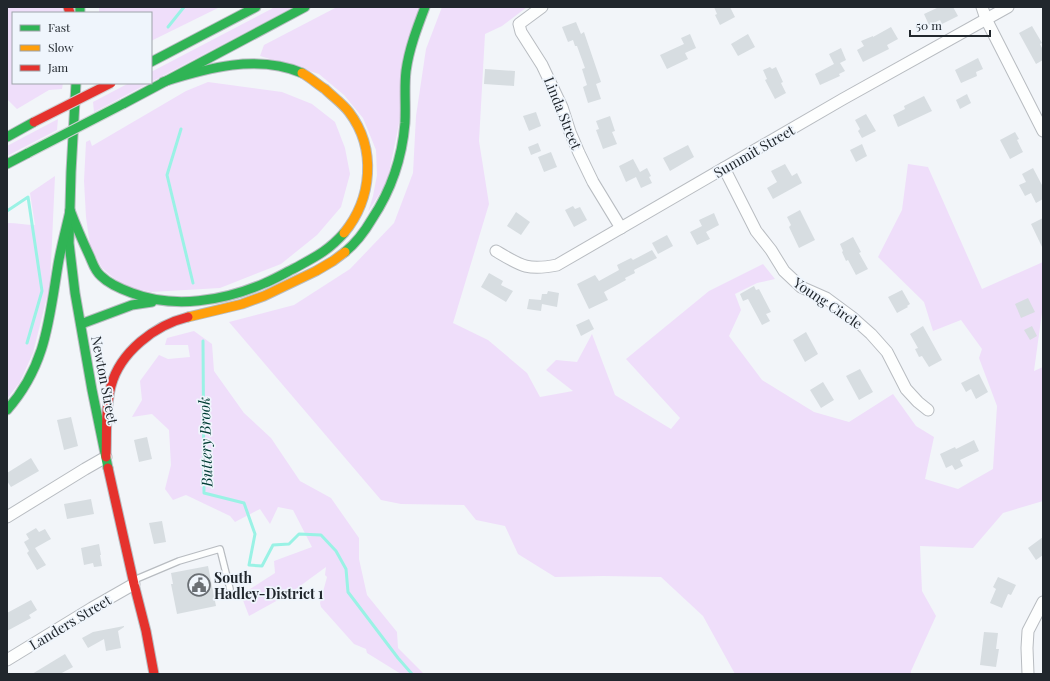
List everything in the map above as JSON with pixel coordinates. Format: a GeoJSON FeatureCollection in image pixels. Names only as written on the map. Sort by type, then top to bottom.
{"type":"FeatureCollection","features":[{"type":"Feature","properties":{"kind":"main road"},"geometry":{"type":"LineString","coordinates":[[152,61],[256,7]]}},
{"type":"Feature","properties":{"kind":"main road"},"geometry":{"type":"LineString","coordinates":[[7,164],[304,7]]}},
{"type":"Feature","properties":{"kind":"main road"},"geometry":{"type":"LineString","coordinates":[[106,457],[111,385],[122,363],[144,339],[158,328],[177,320],[241,304],[280,290],[335,260],[351,247],[365,230],[385,197],[396,171],[403,134],[406,70],[425,7]]}},
{"type":"Feature","properties":{"kind":"main road"},"geometry":{"type":"LineString","coordinates":[[70,210],[82,243],[98,274],[109,283],[121,289],[146,298],[160,300],[206,300],[240,292],[268,282],[322,253],[332,246],[341,236],[363,202],[367,190],[368,172],[367,155],[363,136],[350,112],[335,97],[308,76],[297,70],[263,64],[211,68],[163,82]]}},
{"type":"Feature","properties":{"kind":"main road","name":"Newton Street"},"geometry":{"type":"LineString","coordinates":[[76,84],[69,243],[71,265],[92,390],[134,582],[152,654],[154,674]]}},
{"type":"Feature","properties":{"kind":"main road"},"geometry":{"type":"LineString","coordinates":[[7,137],[109,84]]}},
{"type":"Feature","properties":{"kind":"main road"},"geometry":{"type":"LineString","coordinates":[[7,410],[22,392],[33,372],[48,329],[58,265],[70,210]]}},
{"type":"Feature","properties":{"kind":"main road"},"geometry":{"type":"LineString","coordinates":[[81,324],[132,305],[160,300]]}},
{"type":"Feature","properties":{"kind":"street","name":"Linda Street"},"geometry":{"type":"LineString","coordinates":[[542,7],[519,24],[521,32],[542,65],[562,107],[570,132],[593,182],[621,228]]}},
{"type":"Feature","properties":{"kind":"street"},"geometry":{"type":"LineString","coordinates":[[982,7],[986,19],[1043,131]]}},
{"type":"Feature","properties":{"kind":"street","name":"Summit Street"},"geometry":{"type":"LineString","coordinates":[[496,251],[515,263],[528,267],[542,268],[557,265],[724,168],[1008,7]]}},
{"type":"Feature","properties":{"kind":"street","name":"Young Circle"},"geometry":{"type":"LineString","coordinates":[[724,168],[756,231],[771,250],[784,271],[801,287],[826,298],[853,318],[871,334],[887,352],[906,389],[928,410]]}},
{"type":"Feature","properties":{"kind":"street"},"geometry":{"type":"LineString","coordinates":[[7,517],[64,481],[106,457]]}},
{"type":"Feature","properties":{"kind":"street","name":"Landers Street"},"geometry":{"type":"LineString","coordinates":[[7,660],[134,582]]}},
{"type":"Feature","properties":{"kind":"street"},"geometry":{"type":"LineString","coordinates":[[1028,674],[1028,631],[1043,602]]}},
{"type":"Feature","properties":{"kind":"lane"},"geometry":{"type":"LineString","coordinates":[[134,582],[179,561],[220,549],[230,589]]}},
{"type":"Feature","properties":{"kind":"shaded area"},"geometry":{"type":"Polygon","coordinates":[[[7,7],[62,7],[64,12],[12,12],[12,84],[63,84],[62,89],[49,90],[17,109],[7,99],[7,7]]]}},
{"type":"Feature","properties":{"kind":"shaded area"},"geometry":{"type":"Polygon","coordinates":[[[99,7],[220,7],[152,41],[152,12],[99,12],[99,7]]]}},
{"type":"Feature","properties":{"kind":"shaded area"},"geometry":{"type":"Polygon","coordinates":[[[275,7],[294,7],[152,81],[152,71],[275,7]]]}},
{"type":"Feature","properties":{"kind":"shaded area"},"geometry":{"type":"Polygon","coordinates":[[[337,7],[420,7],[387,182],[368,212],[377,175],[376,150],[363,118],[344,95],[319,74],[260,56],[264,45],[337,7]]]}},
{"type":"Feature","properties":{"kind":"shaded area"},"geometry":{"type":"Polygon","coordinates":[[[442,7],[527,7],[502,26],[485,34],[479,141],[489,204],[453,323],[488,340],[527,373],[540,397],[573,391],[546,370],[556,360],[577,362],[592,334],[615,395],[671,429],[680,418],[626,359],[709,291],[763,264],[775,279],[757,283],[735,294],[741,310],[729,336],[762,380],[814,412],[849,422],[893,394],[916,426],[934,437],[925,479],[958,489],[993,469],[997,406],[979,358],[982,349],[961,320],[933,331],[924,302],[878,257],[902,210],[908,164],[928,167],[982,289],[1043,262],[1043,305],[1034,371],[1043,367],[1043,501],[1003,513],[973,548],[920,546],[922,591],[936,616],[911,674],[735,674],[703,616],[661,577],[555,577],[518,554],[505,526],[476,520],[464,505],[401,504],[381,500],[229,322],[294,305],[350,269],[394,223],[413,173],[416,116],[426,49],[442,7]]]}},
{"type":"Feature","properties":{"kind":"shaded area"},"geometry":{"type":"Polygon","coordinates":[[[208,82],[282,92],[312,104],[335,122],[345,148],[350,174],[341,207],[317,235],[281,264],[220,288],[151,292],[123,286],[102,268],[90,246],[86,217],[84,181],[86,142],[90,140],[92,146],[186,91],[208,82]]]}},
{"type":"Feature","properties":{"kind":"shaded area"},"geometry":{"type":"Polygon","coordinates":[[[127,84],[147,84],[94,112],[93,102],[127,84]]]}},
{"type":"Feature","properties":{"kind":"shaded area"},"geometry":{"type":"Polygon","coordinates":[[[58,119],[57,130],[7,156],[7,146],[58,119]]]}},
{"type":"Feature","properties":{"kind":"shaded area"},"geometry":{"type":"Polygon","coordinates":[[[55,176],[50,285],[33,353],[20,382],[7,399],[7,223],[35,225],[30,193],[55,176]]]}},
{"type":"Feature","properties":{"kind":"shaded area"},"geometry":{"type":"Polygon","coordinates":[[[194,331],[212,344],[214,371],[244,413],[271,438],[300,481],[331,498],[359,538],[359,559],[367,595],[397,632],[398,648],[424,674],[401,674],[367,653],[366,649],[354,644],[321,607],[320,603],[327,577],[325,575],[326,567],[289,594],[249,616],[241,595],[275,573],[274,561],[312,547],[293,510],[278,507],[270,524],[260,509],[235,522],[230,516],[186,495],[173,500],[165,489],[171,465],[169,430],[152,414],[132,417],[142,400],[140,381],[159,355],[168,359],[190,357],[188,345],[165,345],[167,338],[194,331]]]}},
{"type":"Feature","properties":{"kind":"building"},"geometry":{"type":"Polygon","coordinates":[[[714,7],[730,7],[735,17],[720,25],[715,15],[717,14],[714,7]]]}},
{"type":"Feature","properties":{"kind":"building"},"geometry":{"type":"Polygon","coordinates":[[[939,7],[953,7],[958,16],[942,24],[940,20],[929,25],[924,14],[939,7]]]}},
{"type":"Feature","properties":{"kind":"building"},"geometry":{"type":"Polygon","coordinates":[[[576,22],[581,34],[584,32],[601,82],[596,84],[601,99],[588,103],[583,87],[587,85],[582,69],[585,68],[577,46],[575,46],[573,40],[568,42],[562,27],[576,22]]]}},
{"type":"Feature","properties":{"kind":"building"},"geometry":{"type":"Polygon","coordinates":[[[1032,26],[1042,43],[1040,44],[1043,50],[1043,60],[1036,64],[1019,33],[1032,26]]]}},
{"type":"Feature","properties":{"kind":"building"},"geometry":{"type":"Polygon","coordinates":[[[891,27],[898,39],[887,45],[889,49],[863,62],[857,50],[864,46],[861,41],[873,37],[891,27]]]}},
{"type":"Feature","properties":{"kind":"building"},"geometry":{"type":"Polygon","coordinates":[[[690,34],[696,48],[685,53],[688,59],[667,69],[660,55],[684,44],[681,38],[690,34]]]}},
{"type":"Feature","properties":{"kind":"building"},"geometry":{"type":"Polygon","coordinates":[[[748,34],[755,47],[738,56],[731,44],[748,34]]]}},
{"type":"Feature","properties":{"kind":"building"},"geometry":{"type":"Polygon","coordinates":[[[841,48],[846,60],[840,63],[845,71],[839,74],[840,76],[820,85],[815,74],[834,64],[829,54],[841,48]]]}},
{"type":"Feature","properties":{"kind":"building"},"geometry":{"type":"Polygon","coordinates":[[[978,58],[983,69],[976,72],[977,76],[961,83],[955,70],[978,58]]]}},
{"type":"Feature","properties":{"kind":"building"},"geometry":{"type":"Polygon","coordinates":[[[770,67],[772,69],[776,67],[786,93],[775,99],[765,80],[767,79],[763,70],[770,67]]]}},
{"type":"Feature","properties":{"kind":"building"},"geometry":{"type":"Polygon","coordinates":[[[485,69],[515,71],[514,86],[484,84],[485,69]]]}},
{"type":"Feature","properties":{"kind":"building"},"geometry":{"type":"Polygon","coordinates":[[[967,94],[971,103],[960,109],[956,100],[967,94]]]}},
{"type":"Feature","properties":{"kind":"building"},"geometry":{"type":"Polygon","coordinates":[[[924,96],[932,111],[898,127],[893,115],[905,109],[904,106],[924,96]]]}},
{"type":"Feature","properties":{"kind":"building"},"geometry":{"type":"Polygon","coordinates":[[[536,112],[541,126],[529,131],[523,116],[536,112]]]}},
{"type":"Feature","properties":{"kind":"building"},"geometry":{"type":"Polygon","coordinates":[[[866,114],[876,131],[862,138],[858,131],[860,129],[855,120],[866,114]]]}},
{"type":"Feature","properties":{"kind":"building"},"geometry":{"type":"Polygon","coordinates":[[[610,116],[615,131],[612,132],[617,144],[603,149],[596,130],[599,129],[596,121],[610,116]]]}},
{"type":"Feature","properties":{"kind":"building"},"geometry":{"type":"Polygon","coordinates":[[[1015,132],[1023,152],[1010,159],[1000,140],[1015,132]]]}},
{"type":"Feature","properties":{"kind":"building"},"geometry":{"type":"Polygon","coordinates":[[[538,143],[541,151],[531,155],[528,147],[538,143]]]}},
{"type":"Feature","properties":{"kind":"building"},"geometry":{"type":"Polygon","coordinates":[[[862,144],[867,156],[856,162],[850,150],[862,144]]]}},
{"type":"Feature","properties":{"kind":"building"},"geometry":{"type":"Polygon","coordinates":[[[688,145],[694,157],[670,171],[663,158],[688,145]]]}},
{"type":"Feature","properties":{"kind":"building"},"geometry":{"type":"Polygon","coordinates":[[[551,152],[557,167],[544,172],[538,157],[551,152]]]}},
{"type":"Feature","properties":{"kind":"building"},"geometry":{"type":"Polygon","coordinates":[[[633,159],[640,172],[647,168],[651,176],[649,177],[652,183],[641,188],[636,177],[626,182],[619,166],[633,159]]]}},
{"type":"Feature","properties":{"kind":"building"},"geometry":{"type":"Polygon","coordinates":[[[785,164],[792,176],[797,173],[802,183],[773,199],[767,188],[777,182],[771,171],[785,164]]]}},
{"type":"Feature","properties":{"kind":"building"},"geometry":{"type":"Polygon","coordinates":[[[1033,168],[1043,187],[1043,199],[1036,203],[1031,193],[1025,196],[1019,185],[1026,182],[1022,174],[1033,168]]]}},
{"type":"Feature","properties":{"kind":"building"},"geometry":{"type":"Polygon","coordinates":[[[573,206],[575,209],[580,207],[587,220],[574,227],[565,210],[573,206]]]}},
{"type":"Feature","properties":{"kind":"building"},"geometry":{"type":"Polygon","coordinates":[[[800,210],[815,240],[799,248],[789,227],[791,225],[787,217],[800,210]]]}},
{"type":"Feature","properties":{"kind":"building"},"geometry":{"type":"Polygon","coordinates":[[[516,212],[530,222],[521,235],[507,226],[516,212]]]}},
{"type":"Feature","properties":{"kind":"building"},"geometry":{"type":"Polygon","coordinates":[[[714,213],[719,225],[706,232],[710,239],[697,245],[690,232],[702,226],[699,220],[714,213]]]}},
{"type":"Feature","properties":{"kind":"building"},"geometry":{"type":"Polygon","coordinates":[[[1043,218],[1043,249],[1031,224],[1043,218]]]}},
{"type":"Feature","properties":{"kind":"building"},"geometry":{"type":"Polygon","coordinates":[[[667,235],[673,246],[658,254],[652,243],[667,235]]]}},
{"type":"Feature","properties":{"kind":"building"},"geometry":{"type":"Polygon","coordinates":[[[853,237],[861,252],[859,253],[868,269],[856,275],[848,260],[846,261],[840,244],[853,237]]]}},
{"type":"Feature","properties":{"kind":"building"},"geometry":{"type":"Polygon","coordinates":[[[652,250],[657,258],[634,270],[635,273],[625,278],[626,280],[604,292],[608,300],[589,309],[577,284],[595,275],[599,281],[619,270],[617,265],[631,258],[633,260],[652,250]]]}},
{"type":"Feature","properties":{"kind":"building"},"geometry":{"type":"Polygon","coordinates":[[[489,273],[503,281],[501,285],[513,291],[506,302],[481,287],[489,273]]]}},
{"type":"Feature","properties":{"kind":"building"},"geometry":{"type":"Polygon","coordinates":[[[754,286],[756,290],[759,289],[771,312],[766,314],[770,321],[762,325],[748,299],[743,301],[740,294],[754,286]]]}},
{"type":"Feature","properties":{"kind":"building"},"geometry":{"type":"Polygon","coordinates":[[[902,290],[910,304],[907,306],[908,307],[897,313],[888,297],[902,290]]]}},
{"type":"Feature","properties":{"kind":"building"},"geometry":{"type":"Polygon","coordinates":[[[548,291],[559,293],[557,307],[542,304],[541,311],[527,309],[529,299],[541,300],[542,294],[547,294],[548,291]]]}},
{"type":"Feature","properties":{"kind":"building"},"geometry":{"type":"Polygon","coordinates":[[[1028,298],[1035,312],[1021,318],[1015,304],[1028,298]]]}},
{"type":"Feature","properties":{"kind":"building"},"geometry":{"type":"Polygon","coordinates":[[[589,319],[594,329],[581,336],[576,325],[589,319]]]}},
{"type":"Feature","properties":{"kind":"building"},"geometry":{"type":"Polygon","coordinates":[[[923,326],[942,360],[929,367],[922,356],[919,357],[915,349],[918,348],[910,334],[923,326]]]}},
{"type":"Feature","properties":{"kind":"building"},"geometry":{"type":"Polygon","coordinates":[[[1032,326],[1037,336],[1030,340],[1024,330],[1032,326]]]}},
{"type":"Feature","properties":{"kind":"building"},"geometry":{"type":"Polygon","coordinates":[[[806,332],[818,354],[805,362],[793,340],[806,332]]]}},
{"type":"Feature","properties":{"kind":"building"},"geometry":{"type":"Polygon","coordinates":[[[860,369],[873,392],[859,400],[846,376],[860,369]]]}},
{"type":"Feature","properties":{"kind":"building"},"geometry":{"type":"Polygon","coordinates":[[[979,374],[988,392],[976,399],[971,389],[966,392],[961,383],[979,374]]]}},
{"type":"Feature","properties":{"kind":"building"},"geometry":{"type":"Polygon","coordinates":[[[823,382],[834,400],[821,408],[810,390],[823,382]]]}},
{"type":"Feature","properties":{"kind":"building"},"geometry":{"type":"Polygon","coordinates":[[[71,417],[78,446],[64,450],[57,420],[71,417]]]}},
{"type":"Feature","properties":{"kind":"building"},"geometry":{"type":"Polygon","coordinates":[[[147,437],[152,459],[139,462],[134,440],[147,437]]]}},
{"type":"Feature","properties":{"kind":"building"},"geometry":{"type":"Polygon","coordinates":[[[974,440],[979,451],[960,460],[963,466],[955,470],[952,465],[946,468],[940,454],[955,447],[956,449],[974,440]]]}},
{"type":"Feature","properties":{"kind":"building"},"geometry":{"type":"Polygon","coordinates":[[[31,458],[39,471],[11,487],[7,481],[7,473],[31,458]]]}},
{"type":"Feature","properties":{"kind":"building"},"geometry":{"type":"Polygon","coordinates":[[[91,499],[94,514],[67,519],[64,504],[91,499]]]}},
{"type":"Feature","properties":{"kind":"building"},"geometry":{"type":"Polygon","coordinates":[[[162,521],[166,542],[154,544],[149,523],[162,521]]]}},
{"type":"Feature","properties":{"kind":"building"},"geometry":{"type":"Polygon","coordinates":[[[36,528],[39,532],[45,529],[51,539],[35,548],[46,565],[37,570],[27,553],[29,551],[24,542],[29,539],[26,534],[36,528]]]}},
{"type":"Feature","properties":{"kind":"building"},"geometry":{"type":"Polygon","coordinates":[[[1043,537],[1043,555],[1036,560],[1028,548],[1043,537]]]}},
{"type":"Feature","properties":{"kind":"building"},"geometry":{"type":"Polygon","coordinates":[[[99,544],[102,566],[94,567],[93,563],[84,565],[81,548],[99,544]]]}},
{"type":"Feature","properties":{"kind":"building"},"geometry":{"type":"Polygon","coordinates":[[[208,566],[216,606],[177,614],[171,584],[173,584],[171,573],[208,566]]]}},
{"type":"Feature","properties":{"kind":"building"},"geometry":{"type":"Polygon","coordinates":[[[998,577],[1016,585],[1011,595],[1008,594],[1002,608],[990,603],[996,589],[993,587],[998,577]]]}},
{"type":"Feature","properties":{"kind":"building"},"geometry":{"type":"Polygon","coordinates":[[[31,600],[37,610],[29,615],[31,618],[7,631],[7,613],[31,600]]]}},
{"type":"Feature","properties":{"kind":"building"},"geometry":{"type":"Polygon","coordinates":[[[124,626],[118,631],[121,648],[106,651],[104,639],[88,648],[82,638],[93,632],[124,626]]]}},
{"type":"Feature","properties":{"kind":"building"},"geometry":{"type":"Polygon","coordinates":[[[984,632],[998,633],[996,649],[999,649],[996,667],[980,665],[984,632]]]}},
{"type":"Feature","properties":{"kind":"building"},"geometry":{"type":"Polygon","coordinates":[[[65,654],[73,667],[60,674],[32,674],[65,654]]]}},
{"type":"Feature","properties":{"kind":"waterway","name":"Buttery Brook"},"geometry":{"type":"LineString","coordinates":[[168,27],[184,7]]}},
{"type":"Feature","properties":{"kind":"waterway","name":"Buttery Brook"},"geometry":{"type":"LineString","coordinates":[[181,129],[167,175],[193,283]]}},
{"type":"Feature","properties":{"kind":"waterway"},"geometry":{"type":"LineString","coordinates":[[7,211],[28,197],[42,291],[27,343]]}},
{"type":"Feature","properties":{"kind":"waterway","name":"Buttery Brook"},"geometry":{"type":"LineString","coordinates":[[203,341],[204,493],[244,503],[255,534],[249,565],[262,566],[273,545],[289,544],[299,534],[321,535],[336,551],[346,569],[348,592],[412,674]]}},
{"type":"Feature","properties":{"kind":"traffic: fast"},"geometry":{"type":"LineString","coordinates":[[80,7],[80,12]]}},
{"type":"Feature","properties":{"kind":"traffic: fast"},"geometry":{"type":"LineString","coordinates":[[152,61],[256,7]]}},
{"type":"Feature","properties":{"kind":"traffic: fast"},"geometry":{"type":"LineString","coordinates":[[123,104],[305,7]]}},
{"type":"Feature","properties":{"kind":"traffic: fast"},"geometry":{"type":"LineString","coordinates":[[345,252],[357,241],[379,208],[399,161],[404,136],[405,77],[407,63],[425,7]]}},
{"type":"Feature","properties":{"kind":"traffic: fast"},"geometry":{"type":"LineString","coordinates":[[163,82],[197,72],[232,65],[267,64],[285,67],[302,73]]}},
{"type":"Feature","properties":{"kind":"traffic: fast"},"geometry":{"type":"LineString","coordinates":[[76,84],[69,243],[75,293],[92,390],[108,468]]}},
{"type":"Feature","properties":{"kind":"traffic: fast"},"geometry":{"type":"LineString","coordinates":[[28,153],[123,104]]}},
{"type":"Feature","properties":{"kind":"traffic: fast"},"geometry":{"type":"LineString","coordinates":[[7,137],[34,122]]}},
{"type":"Feature","properties":{"kind":"traffic: fast"},"geometry":{"type":"LineString","coordinates":[[7,164],[28,153]]}},
{"type":"Feature","properties":{"kind":"traffic: fast"},"geometry":{"type":"LineString","coordinates":[[70,210],[93,265],[99,274],[115,286],[124,290],[148,298],[165,301],[199,301],[249,289],[272,280],[315,257],[332,245],[344,233]]}},
{"type":"Feature","properties":{"kind":"traffic: fast"},"geometry":{"type":"LineString","coordinates":[[7,410],[30,377],[44,342],[52,305],[59,258],[70,211]]}},
{"type":"Feature","properties":{"kind":"traffic: fast"},"geometry":{"type":"LineString","coordinates":[[81,324],[132,305],[152,302]]}},
{"type":"Feature","properties":{"kind":"traffic: slow"},"geometry":{"type":"LineString","coordinates":[[302,73],[325,89],[349,112],[358,126],[364,142],[368,174],[365,190],[361,205],[344,233]]}},
{"type":"Feature","properties":{"kind":"traffic: slow"},"geometry":{"type":"LineString","coordinates":[[188,317],[242,304],[264,296],[316,271],[345,252]]}},
{"type":"Feature","properties":{"kind":"traffic: jam"},"geometry":{"type":"LineString","coordinates":[[68,7],[70,12]]}},
{"type":"Feature","properties":{"kind":"traffic: jam"},"geometry":{"type":"LineString","coordinates":[[34,122],[109,84]]}},
{"type":"Feature","properties":{"kind":"traffic: jam"},"geometry":{"type":"LineString","coordinates":[[106,457],[109,395],[111,386],[122,362],[140,342],[152,333],[163,326],[188,317]]}},
{"type":"Feature","properties":{"kind":"traffic: jam"},"geometry":{"type":"LineString","coordinates":[[108,468],[146,631],[154,674]]}},
{"type":"Feature","properties":{"kind":"place","name":"South Hadley-District 1"},"geometry":{"type":"Point","coordinates":[199,585]}}]}
